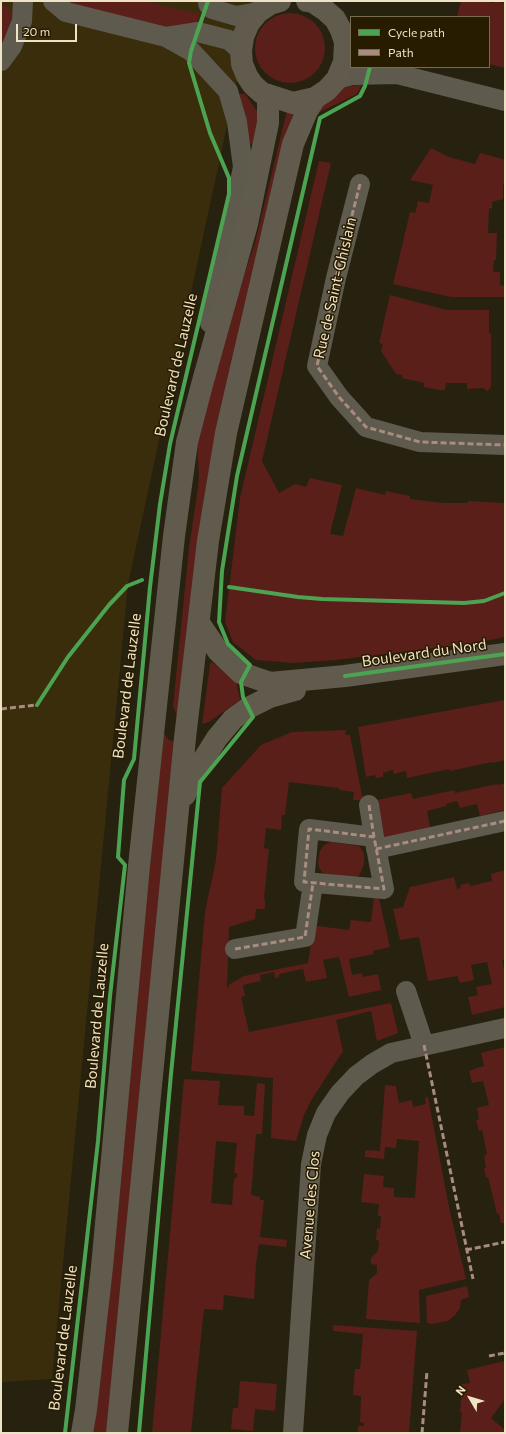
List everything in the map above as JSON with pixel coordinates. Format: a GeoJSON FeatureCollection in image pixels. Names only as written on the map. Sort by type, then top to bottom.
{"type":"FeatureCollection","features":[{"type":"Feature","properties":{"kind":"main road"},"geometry":{"type":"LineString","coordinates":[[280,1],[270,4],[258,12],[249,23],[243,37],[241,50],[242,64],[247,76],[262,93],[293,103],[315,98],[327,90],[337,79],[344,62],[348,44],[341,30],[335,10],[325,10],[313,2],[307,1]]}},
{"type":"Feature","properties":{"kind":"main road","name":"Boulevard de Lauzelle"},"geometry":{"type":"LineString","coordinates":[[82,1433],[86,1410],[102,1259],[139,866],[159,676],[174,536],[186,449],[203,381],[247,224],[268,123],[268,95]]}},
{"type":"Feature","properties":{"kind":"main road"},"geometry":{"type":"LineString","coordinates":[[117,1433],[185,738],[208,541],[226,433],[294,144],[307,111],[315,98]]}},
{"type":"Feature","properties":{"kind":"main road","name":"Boulevard du Nord"},"geometry":{"type":"LineString","coordinates":[[199,623],[218,650],[242,672],[270,683],[345,676],[505,654]]}},
{"type":"Feature","properties":{"kind":"main road"},"geometry":{"type":"LineString","coordinates":[[159,676],[176,723],[185,738],[200,741],[217,738]]}},
{"type":"Feature","properties":{"kind":"main road","name":"Boulevard du Nord"},"geometry":{"type":"LineString","coordinates":[[179,808],[193,776],[217,738],[233,718],[248,708],[270,697],[345,676]]}},
{"type":"Feature","properties":{"kind":"street"},"geometry":{"type":"LineString","coordinates":[[1,61],[12,46],[22,21],[23,1]]}},
{"type":"Feature","properties":{"kind":"street"},"geometry":{"type":"LineString","coordinates":[[53,1],[66,12],[166,37],[191,51],[228,91],[237,122],[243,167],[203,356],[203,381]]}},
{"type":"Feature","properties":{"kind":"street"},"geometry":{"type":"LineString","coordinates":[[206,2],[212,9],[236,16],[258,12]]}},
{"type":"Feature","properties":{"kind":"street"},"geometry":{"type":"LineString","coordinates":[[166,37],[198,32],[229,40],[241,50]]}},
{"type":"Feature","properties":{"kind":"street"},"geometry":{"type":"LineString","coordinates":[[337,79],[352,75],[392,70],[505,101]]}},
{"type":"Feature","properties":{"kind":"street","name":"Rue de Saint-Ghislain"},"geometry":{"type":"LineString","coordinates":[[360,184],[336,278],[317,366],[339,397],[366,426],[420,442],[505,445]]}},
{"type":"Feature","properties":{"kind":"street"},"geometry":{"type":"LineString","coordinates":[[369,804],[375,843],[384,889],[304,882],[310,829],[375,843],[505,821]]}},
{"type":"Feature","properties":{"kind":"street"},"geometry":{"type":"LineString","coordinates":[[235,949],[305,937],[313,883]]}},
{"type":"Feature","properties":{"kind":"street"},"geometry":{"type":"LineString","coordinates":[[406,990],[424,1045]]}},
{"type":"Feature","properties":{"kind":"street","name":"Avenue des Clos"},"geometry":{"type":"LineString","coordinates":[[293,1433],[311,1164],[317,1135],[326,1113],[340,1093],[356,1076],[372,1064],[391,1053],[505,1028]]}},
{"type":"Feature","properties":{"kind":"shaded area"},"geometry":{"type":"Polygon","coordinates":[[[1,1],[254,1],[128,584],[52,1379],[1,1382],[1,1]]]}},
{"type":"Feature","properties":{"kind":"shaded area"},"geometry":{"type":"Polygon","coordinates":[[[64,1],[144,1],[199,14],[195,27],[156,27],[64,1]]]}},
{"type":"Feature","properties":{"kind":"shaded area"},"geometry":{"type":"Polygon","coordinates":[[[461,1],[484,1],[493,3],[494,1],[505,3],[505,68],[490,64],[490,16],[457,16],[461,1]]]}},
{"type":"Feature","properties":{"kind":"shaded area"},"geometry":{"type":"Polygon","coordinates":[[[1,5],[9,7],[12,17],[8,34],[1,45],[1,5]]]}},
{"type":"Feature","properties":{"kind":"shaded area"},"geometry":{"type":"Polygon","coordinates":[[[283,13],[297,13],[310,19],[319,28],[323,34],[325,48],[323,62],[315,73],[304,81],[297,83],[283,83],[276,81],[265,73],[257,62],[255,55],[255,41],[257,34],[265,23],[276,15],[283,13]]]}},
{"type":"Feature","properties":{"kind":"shaded area"},"geometry":{"type":"Polygon","coordinates":[[[362,84],[357,94],[316,114],[318,108],[338,89],[362,84]]]}},
{"type":"Feature","properties":{"kind":"shaded area"},"geometry":{"type":"Polygon","coordinates":[[[239,94],[245,94],[257,111],[261,145],[245,143],[239,94]]]}},
{"type":"Feature","properties":{"kind":"shaded area"},"geometry":{"type":"Polygon","coordinates":[[[287,110],[295,111],[177,715],[173,706],[189,548],[198,487],[199,475],[197,445],[234,304],[255,243],[287,110]]]}},
{"type":"Feature","properties":{"kind":"shaded area"},"geometry":{"type":"Polygon","coordinates":[[[431,148],[449,157],[475,164],[480,153],[503,159],[505,161],[505,184],[503,184],[503,199],[492,202],[492,209],[489,208],[488,233],[497,233],[496,260],[494,260],[493,272],[500,272],[500,285],[505,286],[505,297],[451,297],[393,284],[410,212],[415,213],[418,201],[429,203],[433,185],[410,180],[431,148]]]}},
{"type":"Feature","properties":{"kind":"shaded area"},"geometry":{"type":"Polygon","coordinates":[[[319,161],[331,163],[262,461],[279,493],[295,484],[306,487],[310,478],[342,485],[330,534],[343,536],[356,488],[385,495],[386,491],[410,496],[410,499],[443,503],[468,503],[468,501],[505,503],[505,637],[476,643],[336,660],[294,663],[256,660],[233,642],[225,622],[240,498],[319,161]]]}},
{"type":"Feature","properties":{"kind":"shaded area"},"geometry":{"type":"Polygon","coordinates":[[[390,295],[447,310],[489,310],[489,334],[491,334],[491,387],[487,391],[483,388],[467,389],[467,383],[446,383],[445,390],[439,390],[424,387],[424,383],[402,378],[402,375],[396,374],[381,351],[383,344],[379,343],[390,295]]]}},
{"type":"Feature","properties":{"kind":"shaded area"},"geometry":{"type":"Polygon","coordinates":[[[212,662],[236,680],[240,700],[209,722],[202,724],[210,664],[212,662]]]}},
{"type":"Feature","properties":{"kind":"shaded area"},"geometry":{"type":"Polygon","coordinates":[[[505,700],[505,760],[450,771],[449,769],[407,778],[406,771],[394,774],[393,770],[383,773],[383,777],[376,778],[375,775],[366,777],[358,727],[505,700]]]}},
{"type":"Feature","properties":{"kind":"shaded area"},"geometry":{"type":"Polygon","coordinates":[[[162,727],[169,740],[176,742],[110,1433],[91,1433],[162,727]]]}},
{"type":"Feature","properties":{"kind":"shaded area"},"geometry":{"type":"Polygon","coordinates":[[[346,730],[345,735],[350,735],[363,800],[353,800],[354,792],[339,790],[339,788],[289,782],[285,815],[282,815],[281,830],[266,828],[264,848],[269,849],[264,899],[265,909],[256,909],[255,919],[229,927],[227,989],[230,984],[244,976],[308,963],[312,936],[317,926],[349,930],[351,920],[371,922],[374,896],[378,894],[390,947],[373,951],[374,954],[349,959],[352,975],[362,973],[363,977],[378,974],[381,990],[349,997],[339,957],[323,960],[327,978],[306,982],[303,969],[279,974],[279,977],[275,978],[274,972],[260,975],[261,981],[243,985],[245,996],[241,997],[249,1032],[391,1003],[398,1033],[377,1041],[371,1011],[336,1020],[343,1051],[312,1099],[304,1115],[296,1141],[271,1138],[273,1078],[191,1071],[205,912],[216,860],[222,788],[261,745],[292,732],[346,730]]]}},
{"type":"Feature","properties":{"kind":"shaded area"},"geometry":{"type":"Polygon","coordinates":[[[505,783],[505,810],[480,816],[477,804],[460,808],[457,801],[446,804],[446,806],[427,811],[430,827],[384,838],[372,801],[411,793],[413,799],[454,790],[455,793],[505,783]]]}},
{"type":"Feature","properties":{"kind":"shaded area"},"geometry":{"type":"Polygon","coordinates":[[[331,842],[359,846],[364,853],[364,864],[360,874],[355,879],[328,876],[319,868],[318,862],[320,851],[324,845],[331,842]]]}},
{"type":"Feature","properties":{"kind":"shaded area"},"geometry":{"type":"Polygon","coordinates":[[[505,870],[505,959],[502,960],[505,975],[505,1007],[472,1015],[468,997],[478,995],[476,987],[492,984],[487,962],[471,965],[474,980],[460,983],[457,976],[428,981],[419,937],[400,940],[393,909],[403,907],[410,887],[454,877],[457,889],[461,888],[460,885],[469,883],[470,886],[492,881],[491,874],[505,870]]]}},
{"type":"Feature","properties":{"kind":"shaded area"},"geometry":{"type":"Polygon","coordinates":[[[505,1047],[505,1223],[501,1223],[499,1213],[497,1214],[488,1177],[486,1178],[484,1156],[487,1154],[482,1130],[479,1131],[476,1120],[479,1119],[477,1108],[489,1105],[483,1081],[472,1083],[469,1071],[484,1066],[481,1053],[505,1047]]]}},
{"type":"Feature","properties":{"kind":"shaded area"},"geometry":{"type":"Polygon","coordinates":[[[184,1079],[220,1081],[218,1105],[244,1106],[244,1115],[254,1116],[257,1083],[265,1084],[262,1134],[256,1134],[251,1195],[260,1197],[260,1200],[264,1200],[260,1237],[287,1240],[286,1247],[259,1244],[254,1299],[224,1295],[223,1310],[204,1309],[191,1433],[152,1433],[184,1079]],[[216,1141],[211,1203],[232,1205],[234,1178],[237,1178],[237,1173],[234,1173],[237,1143],[216,1141]]]}},
{"type":"Feature","properties":{"kind":"shaded area"},"geometry":{"type":"Polygon","coordinates":[[[385,1085],[396,1086],[399,1103],[412,1100],[413,1107],[426,1104],[425,1098],[428,1097],[449,1207],[466,1279],[419,1290],[420,1323],[366,1319],[369,1280],[377,1273],[377,1265],[371,1264],[371,1258],[378,1251],[379,1241],[376,1240],[377,1228],[380,1229],[381,1216],[378,1216],[379,1204],[361,1202],[364,1174],[384,1176],[383,1187],[394,1188],[394,1197],[415,1198],[419,1141],[397,1139],[396,1148],[385,1147],[384,1159],[365,1157],[365,1150],[380,1151],[385,1085]]]}},
{"type":"Feature","properties":{"kind":"shaded area"},"geometry":{"type":"Polygon","coordinates":[[[467,1286],[469,1297],[461,1300],[460,1308],[455,1315],[448,1321],[432,1324],[427,1323],[426,1296],[467,1286]]]}},
{"type":"Feature","properties":{"kind":"shaded area"},"geometry":{"type":"Polygon","coordinates":[[[333,1325],[417,1331],[409,1433],[358,1433],[358,1426],[364,1426],[364,1423],[360,1422],[361,1396],[353,1395],[355,1369],[360,1369],[363,1334],[333,1331],[333,1325]]]}},
{"type":"Feature","properties":{"kind":"shaded area"},"geometry":{"type":"Polygon","coordinates":[[[505,1361],[505,1399],[491,1418],[505,1430],[505,1433],[460,1433],[462,1384],[470,1383],[467,1370],[505,1361]]]}},
{"type":"Feature","properties":{"kind":"shaded area"},"geometry":{"type":"Polygon","coordinates":[[[240,1381],[277,1384],[275,1411],[255,1409],[253,1431],[231,1429],[233,1408],[238,1408],[240,1381]]]}},
{"type":"Feature","properties":{"kind":"marked path"},"geometry":{"type":"LineString","coordinates":[[360,184],[336,278],[317,366],[339,397],[366,427],[420,442],[505,445]]}},
{"type":"Feature","properties":{"kind":"marked path"},"geometry":{"type":"LineString","coordinates":[[1,709],[37,705],[39,702]]}},
{"type":"Feature","properties":{"kind":"marked path"},"geometry":{"type":"LineString","coordinates":[[369,805],[384,889],[304,882],[309,829],[374,837]]}},
{"type":"Feature","properties":{"kind":"marked path"},"geometry":{"type":"LineString","coordinates":[[376,849],[505,821]]}},
{"type":"Feature","properties":{"kind":"marked path"},"geometry":{"type":"LineString","coordinates":[[235,949],[305,937],[313,883]]}},
{"type":"Feature","properties":{"kind":"marked path"},"geometry":{"type":"LineString","coordinates":[[424,1045],[473,1279]]}},
{"type":"Feature","properties":{"kind":"marked path"},"geometry":{"type":"LineString","coordinates":[[466,1250],[505,1242]]}},
{"type":"Feature","properties":{"kind":"marked path"},"geometry":{"type":"LineString","coordinates":[[489,1356],[505,1353]]}},
{"type":"Feature","properties":{"kind":"marked path"},"geometry":{"type":"LineString","coordinates":[[422,1433],[427,1371]]}},
{"type":"Feature","properties":{"kind":"cycle path"},"geometry":{"type":"LineString","coordinates":[[65,1433],[98,1141],[110,996],[125,865],[118,857],[124,780],[134,759],[150,587],[160,504],[170,444],[229,194],[229,178],[210,133],[189,63],[191,51],[208,1]]}},
{"type":"Feature","properties":{"kind":"cycle path"},"geometry":{"type":"LineString","coordinates":[[139,1433],[171,1074],[200,782],[253,717],[243,697],[241,682],[250,665],[228,644],[219,622],[222,571],[237,476],[320,118],[360,96],[365,86],[370,68]]}},
{"type":"Feature","properties":{"kind":"cycle path"},"geometry":{"type":"LineString","coordinates":[[37,705],[68,657],[109,605],[127,586],[142,580]]}},
{"type":"Feature","properties":{"kind":"cycle path"},"geometry":{"type":"LineString","coordinates":[[229,587],[322,599],[464,603],[484,601],[505,593]]}},
{"type":"Feature","properties":{"kind":"cycle path"},"geometry":{"type":"LineString","coordinates":[[345,676],[505,654]]}}]}
